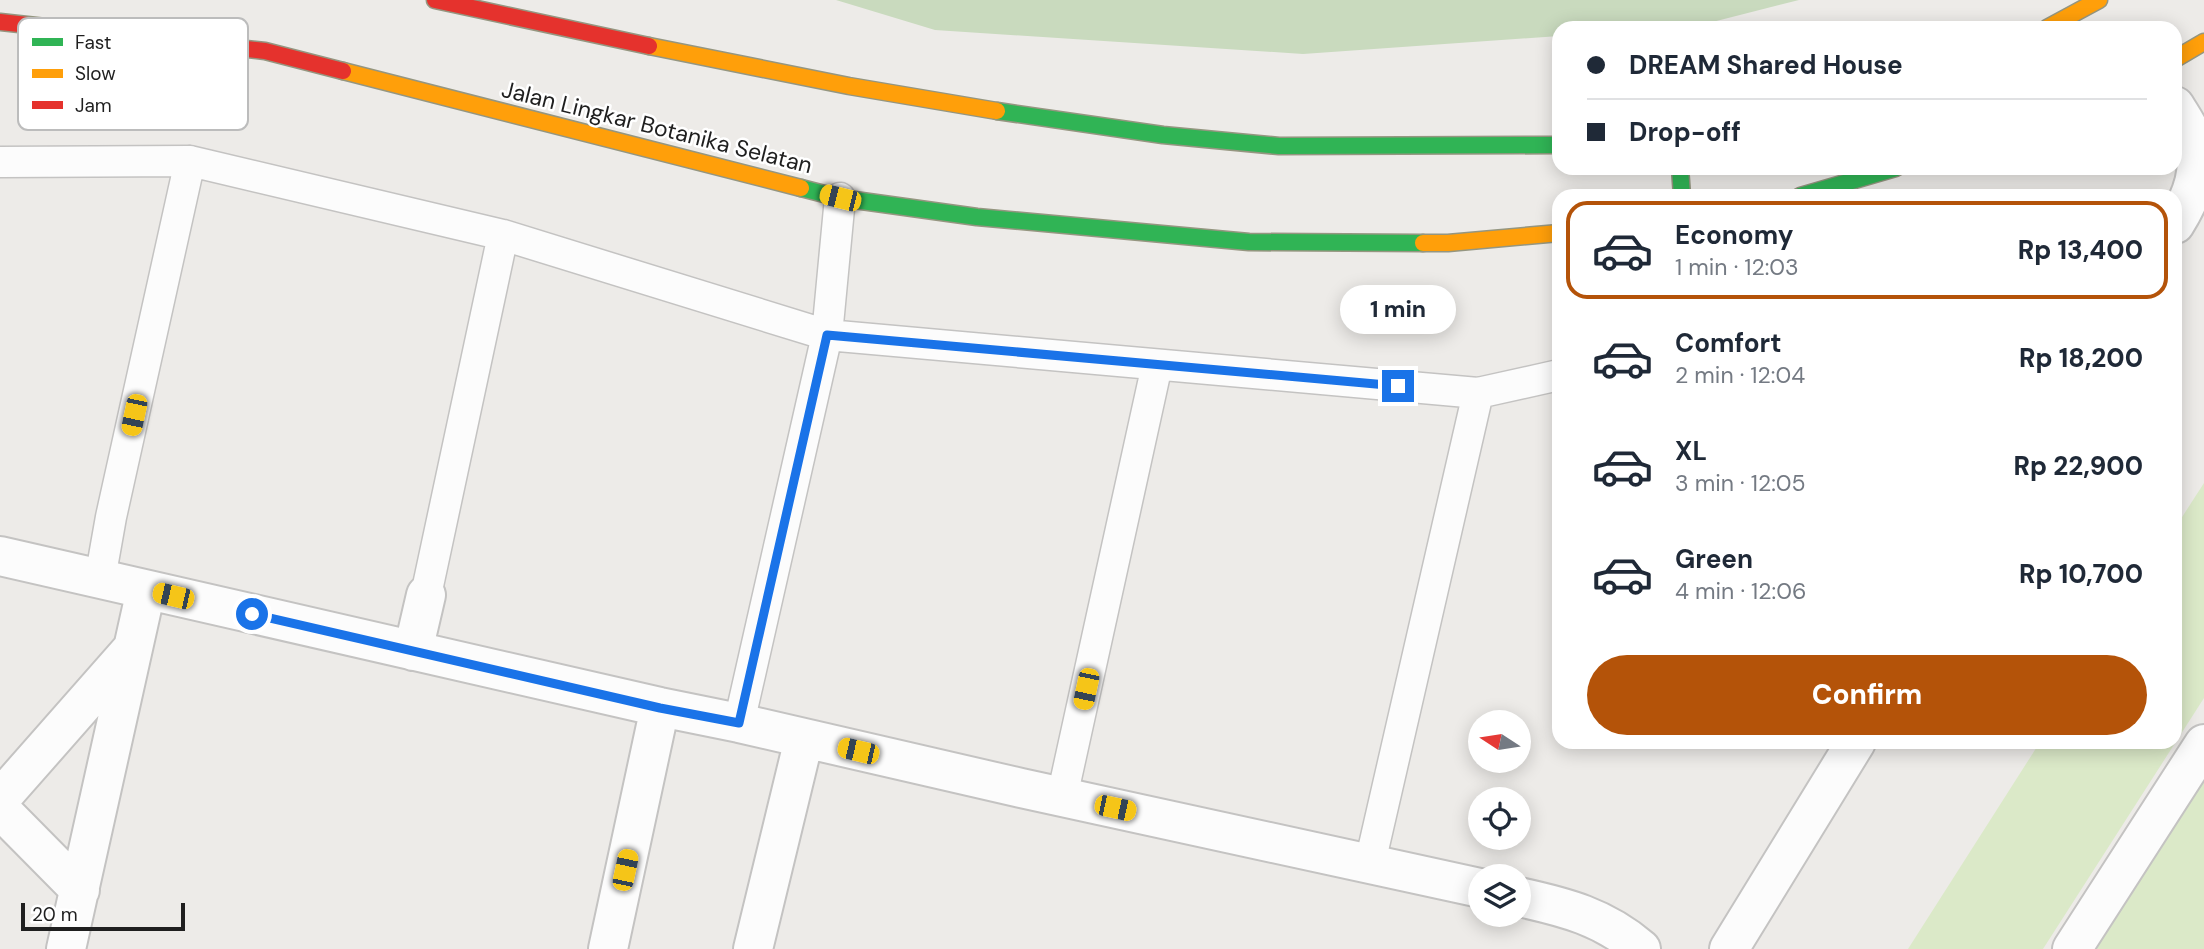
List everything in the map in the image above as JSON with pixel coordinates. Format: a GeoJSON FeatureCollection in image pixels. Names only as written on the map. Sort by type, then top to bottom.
{"type":"FeatureCollection","features":[{"type":"Feature","properties":{"kind":"street"},"geometry":{"type":"LineString","coordinates":[[435,0],[735,64],[901,96],[1056,121],[1270,145],[1473,148],[1552,145]]}},
{"type":"Feature","properties":{"kind":"street"},"geometry":{"type":"LineString","coordinates":[[2059,21],[2099,0]]}},
{"type":"Feature","properties":{"kind":"street","name":"Jalan Lingkar Botanika Selatan"},"geometry":{"type":"LineString","coordinates":[[0,22],[18,24]]}},
{"type":"Feature","properties":{"kind":"street"},"geometry":{"type":"LineString","coordinates":[[2182,55],[2204,42]]}},
{"type":"Feature","properties":{"kind":"street","name":"Jalan Lingkar Botanika Selatan"},"geometry":{"type":"LineString","coordinates":[[248,49],[265,51],[840,198],[977,217],[1249,242],[1448,243],[1552,234]]}},
{"type":"Feature","properties":{"kind":"street"},"geometry":{"type":"LineString","coordinates":[[2182,118],[2193,138],[2199,169],[2182,206]]}},
{"type":"Feature","properties":{"kind":"street"},"geometry":{"type":"LineString","coordinates":[[1824,189],[1872,175]]}},
{"type":"Feature","properties":{"kind":"street"},"geometry":{"type":"LineString","coordinates":[[0,556],[660,708],[739,723],[1468,885]]}},
{"type":"Feature","properties":{"kind":"street"},"geometry":{"type":"LineString","coordinates":[[66,949],[146,590]]}},
{"type":"Feature","properties":{"kind":"street"},"geometry":{"type":"LineString","coordinates":[[413,651],[425,595]]}},
{"type":"Feature","properties":{"kind":"street"},"geometry":{"type":"LineString","coordinates":[[0,799],[133,648]]}},
{"type":"Feature","properties":{"kind":"street"},"geometry":{"type":"LineString","coordinates":[[608,949],[660,708]]}},
{"type":"Feature","properties":{"kind":"street"},"geometry":{"type":"LineString","coordinates":[[753,949],[804,739]]}},
{"type":"Feature","properties":{"kind":"street"},"geometry":{"type":"LineString","coordinates":[[2072,949],[2204,744]]}},
{"type":"Feature","properties":{"kind":"street"},"geometry":{"type":"LineString","coordinates":[[1728,949],[1852,749]]}},
{"type":"Feature","properties":{"kind":"street"},"geometry":{"type":"LineString","coordinates":[[0,809],[80,890]]}},
{"type":"Feature","properties":{"kind":"street"},"geometry":{"type":"LineString","coordinates":[[1531,900],[1570,908],[1599,920],[1641,949]]}},
{"type":"Feature","properties":{"kind":"lane"},"geometry":{"type":"LineString","coordinates":[[100,579],[111,517],[190,161]]}},
{"type":"Feature","properties":{"kind":"lane"},"geometry":{"type":"LineString","coordinates":[[0,162],[190,161],[503,235],[827,335],[1478,393],[1552,377]]}},
{"type":"Feature","properties":{"kind":"lane"},"geometry":{"type":"LineString","coordinates":[[739,723],[827,335],[840,198]]}},
{"type":"Feature","properties":{"kind":"lane"},"geometry":{"type":"LineString","coordinates":[[425,595],[503,235]]}},
{"type":"Feature","properties":{"kind":"lane"},"geometry":{"type":"LineString","coordinates":[[1062,797],[1157,365]]}},
{"type":"Feature","properties":{"kind":"lane"},"geometry":{"type":"LineString","coordinates":[[1370,863],[1478,393]]}},
{"type":"Feature","properties":{"kind":"green space"},"geometry":{"type":"Polygon","coordinates":[[[836,0],[1799,0],[1716,21],[1552,21],[1552,36],[1303,54],[935,30],[836,0]]]}},
{"type":"Feature","properties":{"kind":"green space"},"geometry":{"type":"Polygon","coordinates":[[[2204,483],[2204,698],[2182,732],[2182,517],[2204,483]]]}},
{"type":"Feature","properties":{"kind":"green space"},"geometry":{"type":"Polygon","coordinates":[[[2036,749],[2171,749],[2043,949],[1908,949],[2036,749]]]}},
{"type":"Feature","properties":{"kind":"green space"},"geometry":{"type":"Polygon","coordinates":[[[2204,781],[2204,949],[2096,949],[2204,781]]]}},
{"type":"Feature","properties":{"kind":"traffic: fast"},"geometry":{"type":"LineString","coordinates":[[997,111],[1163,135],[1279,146],[1552,145]]}},
{"type":"Feature","properties":{"kind":"traffic: fast"},"geometry":{"type":"LineString","coordinates":[[1680,175],[1682,189]]}},
{"type":"Feature","properties":{"kind":"traffic: fast"},"geometry":{"type":"LineString","coordinates":[[1824,189],[1872,175]]}},
{"type":"Feature","properties":{"kind":"traffic: fast"},"geometry":{"type":"LineString","coordinates":[[801,188],[840,198],[977,217],[1249,242],[1423,243]]}},
{"type":"Feature","properties":{"kind":"traffic: slow"},"geometry":{"type":"LineString","coordinates":[[2060,21],[2099,0]]}},
{"type":"Feature","properties":{"kind":"traffic: slow"},"geometry":{"type":"LineString","coordinates":[[2182,55],[2204,42]]}},
{"type":"Feature","properties":{"kind":"traffic: slow"},"geometry":{"type":"LineString","coordinates":[[649,46],[849,86],[997,111]]}},
{"type":"Feature","properties":{"kind":"traffic: slow"},"geometry":{"type":"LineString","coordinates":[[343,71],[801,188]]}},
{"type":"Feature","properties":{"kind":"traffic: slow"},"geometry":{"type":"LineString","coordinates":[[1423,243],[1552,234]]}},
{"type":"Feature","properties":{"kind":"traffic: jam"},"geometry":{"type":"LineString","coordinates":[[435,0],[649,46]]}},
{"type":"Feature","properties":{"kind":"traffic: jam"},"geometry":{"type":"LineString","coordinates":[[0,22],[18,24]]}},
{"type":"Feature","properties":{"kind":"traffic: jam"},"geometry":{"type":"LineString","coordinates":[[248,49],[343,71]]}},
{"type":"Feature","properties":{"kind":"route"},"geometry":{"type":"LineString","coordinates":[[252,614],[660,708],[739,723],[827,335],[1398,386]]}}]}
